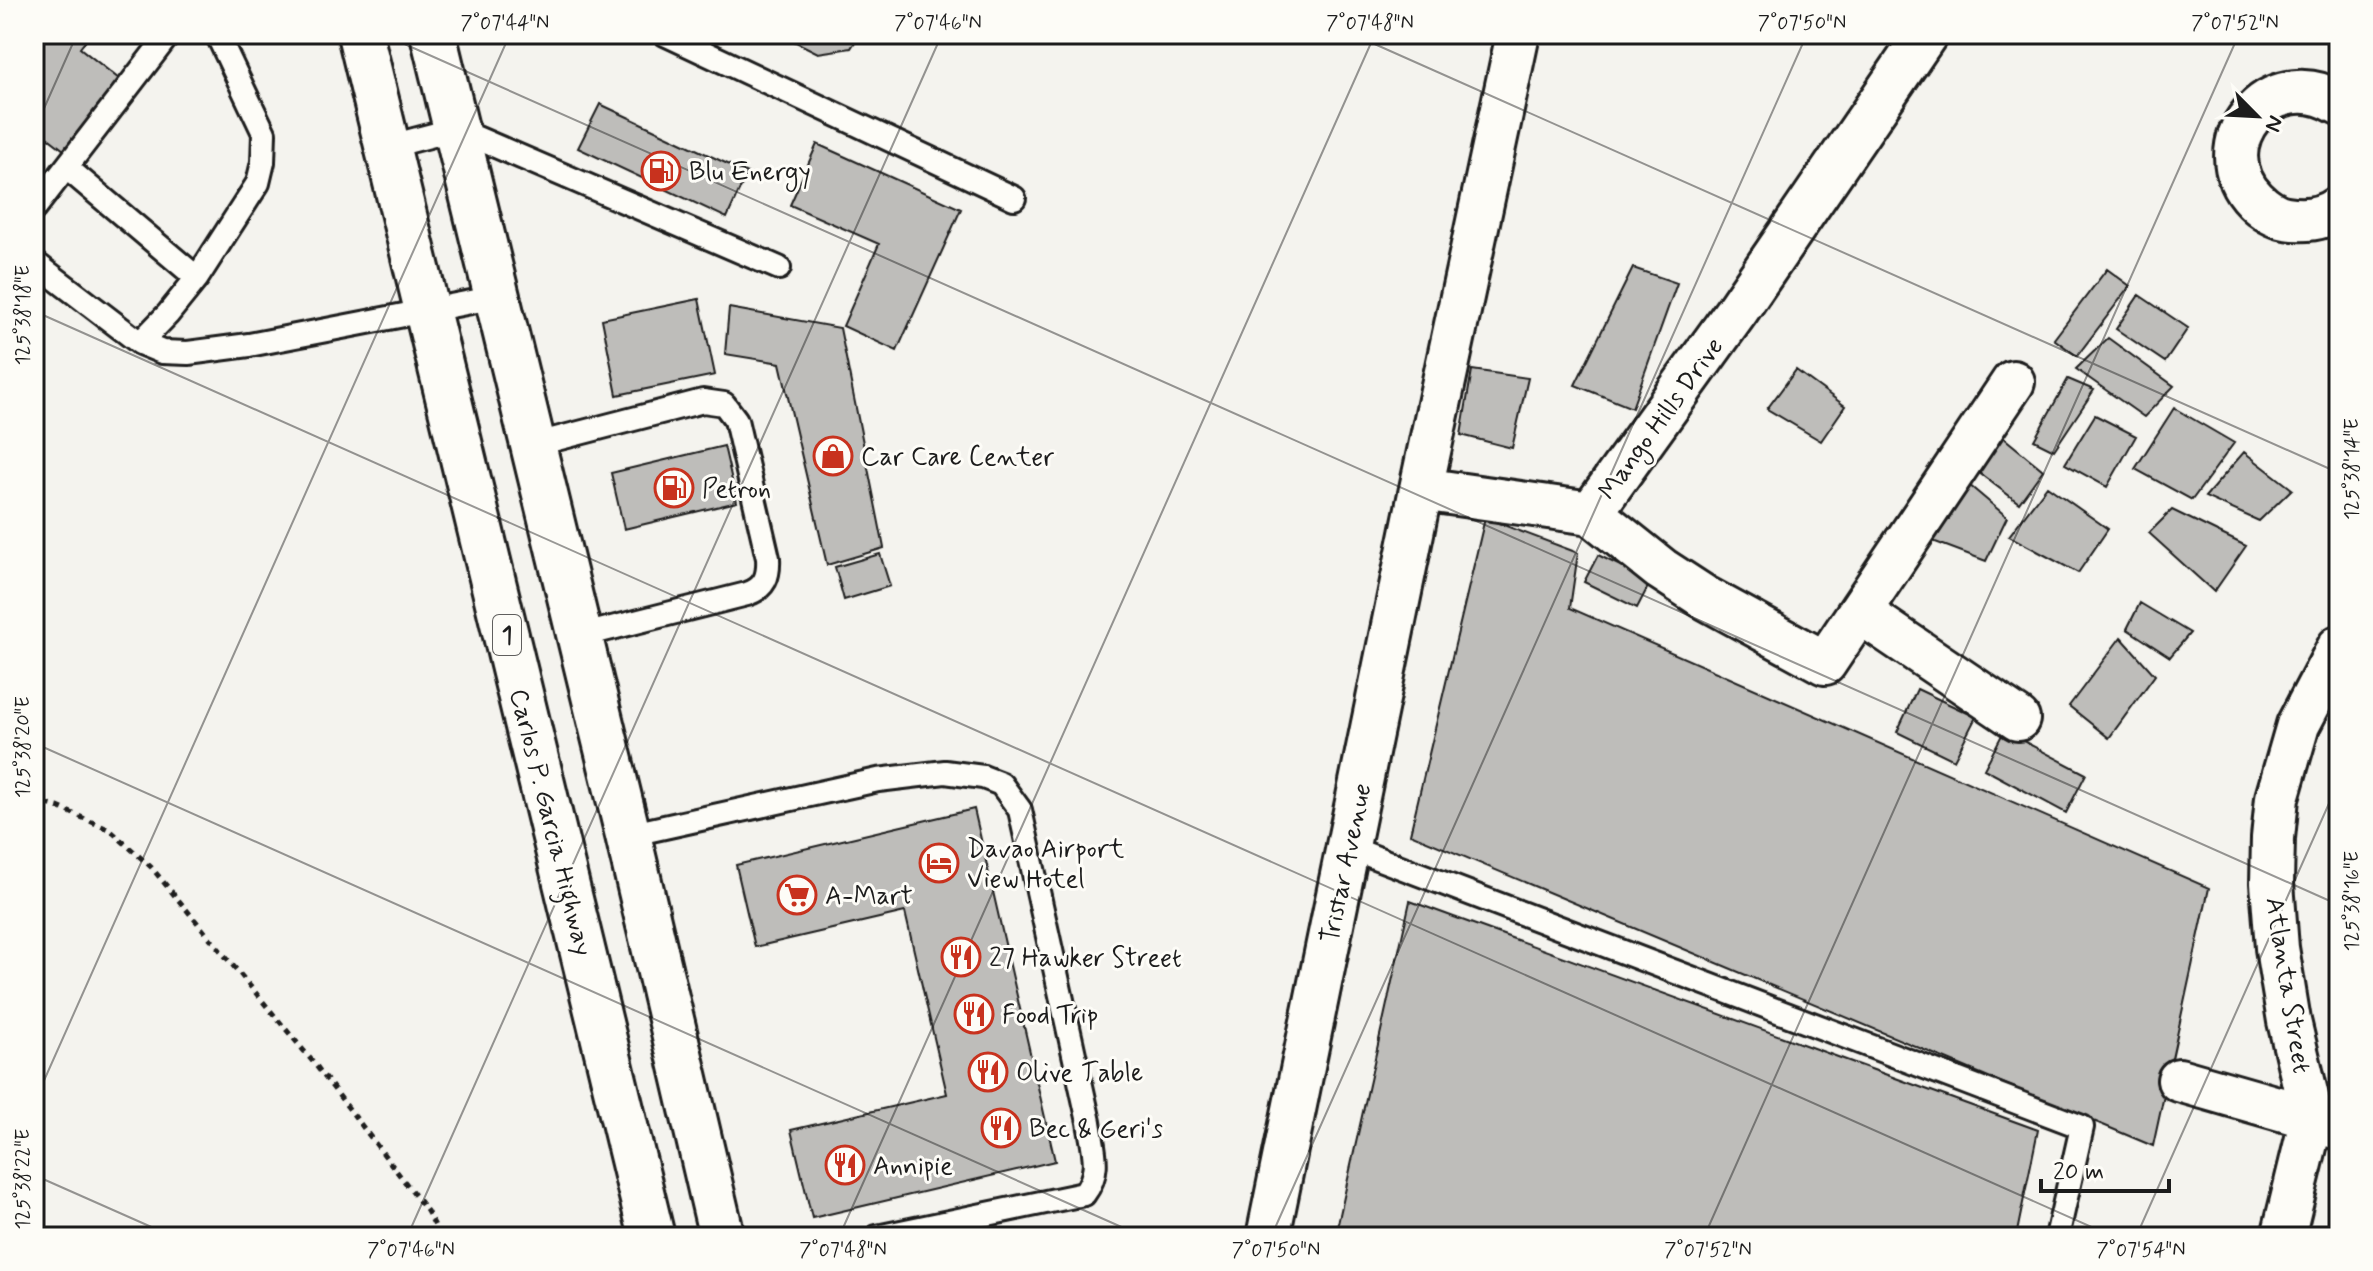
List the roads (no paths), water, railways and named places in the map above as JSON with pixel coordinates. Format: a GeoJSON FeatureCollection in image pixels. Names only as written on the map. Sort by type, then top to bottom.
{"type":"FeatureCollection","features":[{"type":"Feature","properties":{"kind":"highway","name":"Carlos P. Garcia Highway"},"geometry":{"type":"LineString","coordinates":[[360,34],[652,1237]]}},
{"type":"Feature","properties":{"kind":"highway"},"geometry":{"type":"LineString","coordinates":[[433,34],[628,835],[722,1237]]}},
{"type":"Feature","properties":{"kind":"highway"},"geometry":{"type":"LineString","coordinates":[[610,1063],[678,1046]]}},
{"type":"Feature","properties":{"kind":"street"},"geometry":{"type":"LineString","coordinates":[[1421,489],[1518,34]]}},
{"type":"Feature","properties":{"kind":"street","name":"Mango Hills Drive"},"geometry":{"type":"LineString","coordinates":[[1421,489],[1591,513],[1738,309],[1926,34]]}},
{"type":"Feature","properties":{"kind":"street"},"geometry":{"type":"LineString","coordinates":[[2339,103],[2321,93],[2303,90],[2268,99],[2243,126],[2237,163],[2251,196],[2264,209],[2281,217],[2299,220],[2317,218],[2339,207]]}},
{"type":"Feature","properties":{"kind":"street"},"geometry":{"type":"LineString","coordinates":[[1591,513],[1661,569],[1704,597],[1825,663],[2013,382]]}},
{"type":"Feature","properties":{"kind":"street","name":"Tristar Avenue"},"geometry":{"type":"LineString","coordinates":[[1268,1237],[1421,489]]}},
{"type":"Feature","properties":{"kind":"street"},"geometry":{"type":"LineString","coordinates":[[1860,612],[2018,719]]}},
{"type":"Feature","properties":{"kind":"street","name":"Atlanta Street"},"geometry":{"type":"LineString","coordinates":[[2283,1237],[2326,1124],[2289,1021],[2277,948],[2272,883],[2273,838],[2264,797],[2339,647]]}},
{"type":"Feature","properties":{"kind":"street"},"geometry":{"type":"LineString","coordinates":[[2179,1080],[2326,1124]]}},
{"type":"Feature","properties":{"kind":"lane"},"geometry":{"type":"LineString","coordinates":[[34,209],[169,34]]}},
{"type":"Feature","properties":{"kind":"lane"},"geometry":{"type":"LineString","coordinates":[[140,343],[197,278],[258,183],[263,162],[264,133],[217,34]]}},
{"type":"Feature","properties":{"kind":"lane"},"geometry":{"type":"LineString","coordinates":[[665,34],[1014,198]]}},
{"type":"Feature","properties":{"kind":"lane"},"geometry":{"type":"LineString","coordinates":[[387,147],[456,129],[779,268]]}},
{"type":"Feature","properties":{"kind":"lane"},"geometry":{"type":"LineString","coordinates":[[67,168],[197,278]]}},
{"type":"Feature","properties":{"kind":"lane"},"geometry":{"type":"LineString","coordinates":[[34,262],[140,343],[162,352],[188,353],[249,345],[497,297]]}},
{"type":"Feature","properties":{"kind":"lane"},"geometry":{"type":"LineString","coordinates":[[533,445],[703,401],[724,404],[736,420],[768,558],[764,583],[747,594],[580,636]]}},
{"type":"Feature","properties":{"kind":"lane"},"geometry":{"type":"LineString","coordinates":[[628,835],[878,780],[945,772],[983,777],[1001,784],[1020,810],[1089,1122],[1096,1170],[1092,1183],[1084,1194],[877,1237]]}},
{"type":"Feature","properties":{"kind":"lane"},"geometry":{"type":"LineString","coordinates":[[1348,847],[2082,1127],[2057,1237]]}},
{"type":"Feature","properties":{"kind":"place","name":"Blu Energy"},"geometry":{"type":"Point","coordinates":[661,171]}},
{"type":"Feature","properties":{"kind":"place","name":"Car Care Center"},"geometry":{"type":"Point","coordinates":[833,456]}},
{"type":"Feature","properties":{"kind":"place","name":"Petron"},"geometry":{"type":"Point","coordinates":[674,488]}},
{"type":"Feature","properties":{"kind":"place","name":"Davao Airport View Hotel"},"geometry":{"type":"Point","coordinates":[939,863]}},
{"type":"Feature","properties":{"kind":"place","name":"A-Mart"},"geometry":{"type":"Point","coordinates":[797,895]}},
{"type":"Feature","properties":{"kind":"place","name":"27 Hawker Street"},"geometry":{"type":"Point","coordinates":[961,957]}},
{"type":"Feature","properties":{"kind":"place","name":"Food Trip"},"geometry":{"type":"Point","coordinates":[974,1014]}},
{"type":"Feature","properties":{"kind":"place","name":"Olive Table"},"geometry":{"type":"Point","coordinates":[988,1072]}},
{"type":"Feature","properties":{"kind":"place","name":"Bec & Geri's"},"geometry":{"type":"Point","coordinates":[1001,1128]}},
{"type":"Feature","properties":{"kind":"place","name":"Annipie"},"geometry":{"type":"Point","coordinates":[845,1165]}}]}
